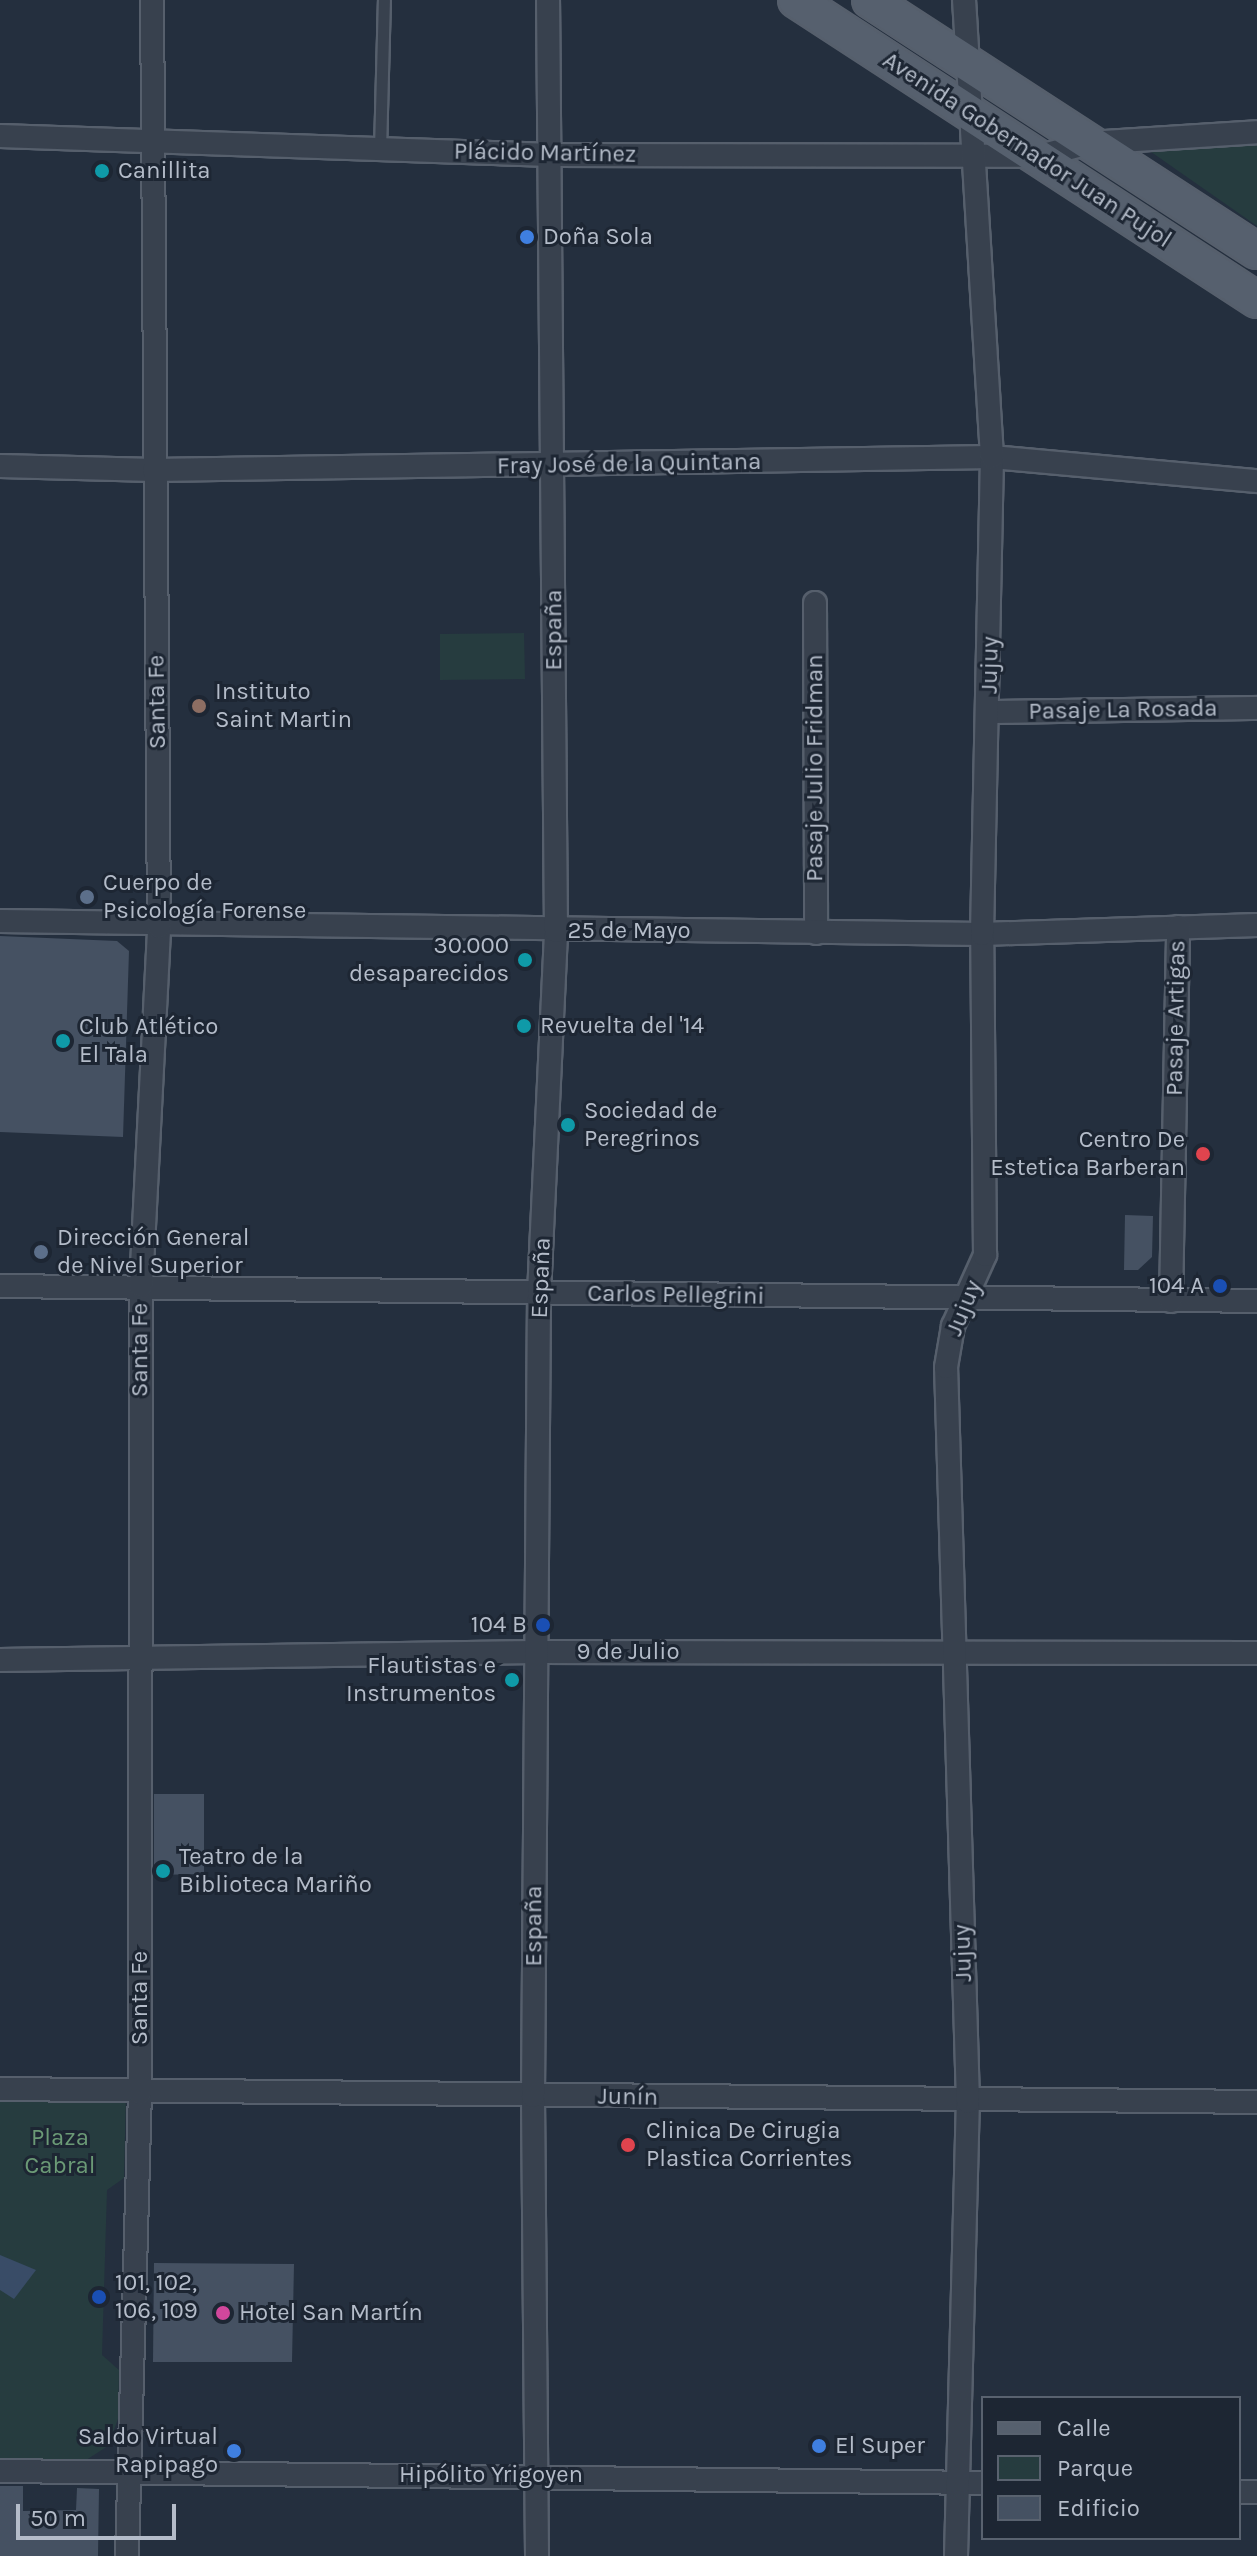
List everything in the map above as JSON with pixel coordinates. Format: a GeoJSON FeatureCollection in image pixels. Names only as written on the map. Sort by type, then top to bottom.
{"type":"FeatureCollection","features":[{"type":"Feature","properties":{"kind":"main road","name":"Avenida Gobernador Juan Pujol"},"geometry":{"type":"LineString","coordinates":[[796,0],[973,111],[1257,300]]}},
{"type":"Feature","properties":{"kind":"main road","name":"Avenida Gobernador Juan Pujol"},"geometry":{"type":"LineString","coordinates":[[870,0],[1257,251]]}},
{"type":"Feature","properties":{"kind":"street","name":"Santa Fe"},"geometry":{"type":"LineString","coordinates":[[127,2556],[140,2093],[141,1286],[159,927],[152,0]]}},
{"type":"Feature","properties":{"kind":"street","name":"España"},"geometry":{"type":"LineString","coordinates":[[537,2556],[533,2096],[539,1294],[556,931],[548,0]]}},
{"type":"Feature","properties":{"kind":"street","name":"Jujuy"},"geometry":{"type":"LineString","coordinates":[[956,2556],[968,2102],[952,1653],[946,1367],[963,1298],[985,1255],[982,934],[990,712],[992,457],[977,153],[964,0]]}},
{"type":"Feature","properties":{"kind":"street","name":"Plácido Martínez"},"geometry":{"type":"LineString","coordinates":[[0,136],[551,155],[977,153],[1040,156],[1089,143],[1257,132]]}},
{"type":"Feature","properties":{"kind":"street","name":"Fray José de la Quintana"},"geometry":{"type":"LineString","coordinates":[[0,466],[154,470],[992,457],[1257,481]]}},
{"type":"Feature","properties":{"kind":"street","name":"Pasaje Julio Fridman"},"geometry":{"type":"LineString","coordinates":[[815,603],[816,933]]}},
{"type":"Feature","properties":{"kind":"street","name":"Pasaje La Rosada"},"geometry":{"type":"LineString","coordinates":[[990,712],[1257,708]]}},
{"type":"Feature","properties":{"kind":"street","name":"25 de Mayo"},"geometry":{"type":"LineString","coordinates":[[0,921],[159,927],[982,934],[1257,925]]}},
{"type":"Feature","properties":{"kind":"street","name":"Pasaje Artigas"},"geometry":{"type":"LineString","coordinates":[[1171,1301],[1178,927]]}},
{"type":"Feature","properties":{"kind":"street","name":"Carlos Pellegrini"},"geometry":{"type":"LineString","coordinates":[[0,1286],[1257,1301]]}},
{"type":"Feature","properties":{"kind":"street","name":"9 de Julio"},"geometry":{"type":"LineString","coordinates":[[0,1660],[536,1652],[1257,1653]]}},
{"type":"Feature","properties":{"kind":"street","name":"Junín"},"geometry":{"type":"LineString","coordinates":[[0,2089],[968,2102],[1257,2102]]}},
{"type":"Feature","properties":{"kind":"street","name":"Hipólito Yrigoyen"},"geometry":{"type":"LineString","coordinates":[[0,2471],[128,2476],[538,2475],[981,2483]]}},
{"type":"Feature","properties":{"kind":"lane"},"geometry":{"type":"LineString","coordinates":[[380,150],[384,0]]}},
{"type":"Feature","properties":{"kind":"green space"},"geometry":{"type":"Polygon","coordinates":[[[1257,140],[1257,226],[1144,147],[1257,140]]]}},
{"type":"Feature","properties":{"kind":"green space"},"geometry":{"type":"Polygon","coordinates":[[[524,633],[525,679],[440,680],[440,634],[524,633]]]}},
{"type":"Feature","properties":{"kind":"green space","name":"Plaza Cabral"},"geometry":{"type":"Polygon","coordinates":[[[0,2091],[126,2093],[124,2178],[107,2190],[102,2355],[119,2370],[118,2419],[108,2446],[83,2462],[0,2460],[0,2091]]]}},
{"type":"Feature","properties":{"kind":"water"},"geometry":{"type":"Polygon","coordinates":[[[0,2255],[36,2270],[14,2299],[0,2290],[0,2255]]]}},
{"type":"Feature","properties":{"kind":"building","name":"Club Atlético El Tala"},"geometry":{"type":"Polygon","coordinates":[[[0,936],[117,941],[129,951],[123,1137],[0,1132],[0,936]]]}},
{"type":"Feature","properties":{"kind":"building"},"geometry":{"type":"Polygon","coordinates":[[[1125,1215],[1153,1216],[1152,1257],[1138,1270],[1124,1270],[1125,1215]]]}},
{"type":"Feature","properties":{"kind":"building"},"geometry":{"type":"Polygon","coordinates":[[[154,1794],[204,1794],[204,1874],[154,1875],[154,1794]]]}},
{"type":"Feature","properties":{"kind":"building","name":"Hotel San Martín"},"geometry":{"type":"Polygon","coordinates":[[[154,2263],[294,2264],[292,2362],[153,2362],[154,2263]]]}},
{"type":"Feature","properties":{"kind":"building"},"geometry":{"type":"Polygon","coordinates":[[[0,2486],[23,2486],[23,2511],[76,2510],[77,2488],[99,2489],[98,2556],[0,2556],[0,2486]]]}},
{"type":"Feature","properties":{"kind":"place","name":"Canillita"},"geometry":{"type":"Point","coordinates":[102,171]}},
{"type":"Feature","properties":{"kind":"place","name":"Doña Sola"},"geometry":{"type":"Point","coordinates":[527,237]}},
{"type":"Feature","properties":{"kind":"place","name":"Instituto Saint Martin"},"geometry":{"type":"Point","coordinates":[199,706]}},
{"type":"Feature","properties":{"kind":"place","name":"Cuerpo de Psicología Forense"},"geometry":{"type":"Point","coordinates":[87,897]}},
{"type":"Feature","properties":{"kind":"place","name":"30.000 desaparecidos"},"geometry":{"type":"Point","coordinates":[525,960]}},
{"type":"Feature","properties":{"kind":"place","name":"Revuelta del '14"},"geometry":{"type":"Point","coordinates":[524,1026]}},
{"type":"Feature","properties":{"kind":"place","name":"Club Atlético El Tala"},"geometry":{"type":"Point","coordinates":[63,1041]}},
{"type":"Feature","properties":{"kind":"place","name":"Sociedad de Peregrinos"},"geometry":{"type":"Point","coordinates":[568,1125]}},
{"type":"Feature","properties":{"kind":"place","name":"Centro De Estetica Barberan"},"geometry":{"type":"Point","coordinates":[1203,1154]}},
{"type":"Feature","properties":{"kind":"place","name":"Dirección General de Nivel Superior"},"geometry":{"type":"Point","coordinates":[41,1252]}},
{"type":"Feature","properties":{"kind":"place","name":"104 A"},"geometry":{"type":"Point","coordinates":[1220,1286]}},
{"type":"Feature","properties":{"kind":"place","name":"104 B"},"geometry":{"type":"Point","coordinates":[543,1625]}},
{"type":"Feature","properties":{"kind":"place","name":"Flautistas e Instrumentos"},"geometry":{"type":"Point","coordinates":[512,1680]}},
{"type":"Feature","properties":{"kind":"place","name":"Teatro de la Biblioteca Mariño"},"geometry":{"type":"Point","coordinates":[163,1871]}},
{"type":"Feature","properties":{"kind":"place","name":"Clinica De Cirugia Plastica Corrientes"},"geometry":{"type":"Point","coordinates":[628,2145]}},
{"type":"Feature","properties":{"kind":"place","name":"101, 102, 106, 109"},"geometry":{"type":"Point","coordinates":[99,2297]}},
{"type":"Feature","properties":{"kind":"place","name":"Hotel San Martín"},"geometry":{"type":"Point","coordinates":[223,2313]}},
{"type":"Feature","properties":{"kind":"place","name":"El Super"},"geometry":{"type":"Point","coordinates":[819,2446]}},
{"type":"Feature","properties":{"kind":"place","name":"Saldo Virtual Rapipago"},"geometry":{"type":"Point","coordinates":[234,2451]}}]}
